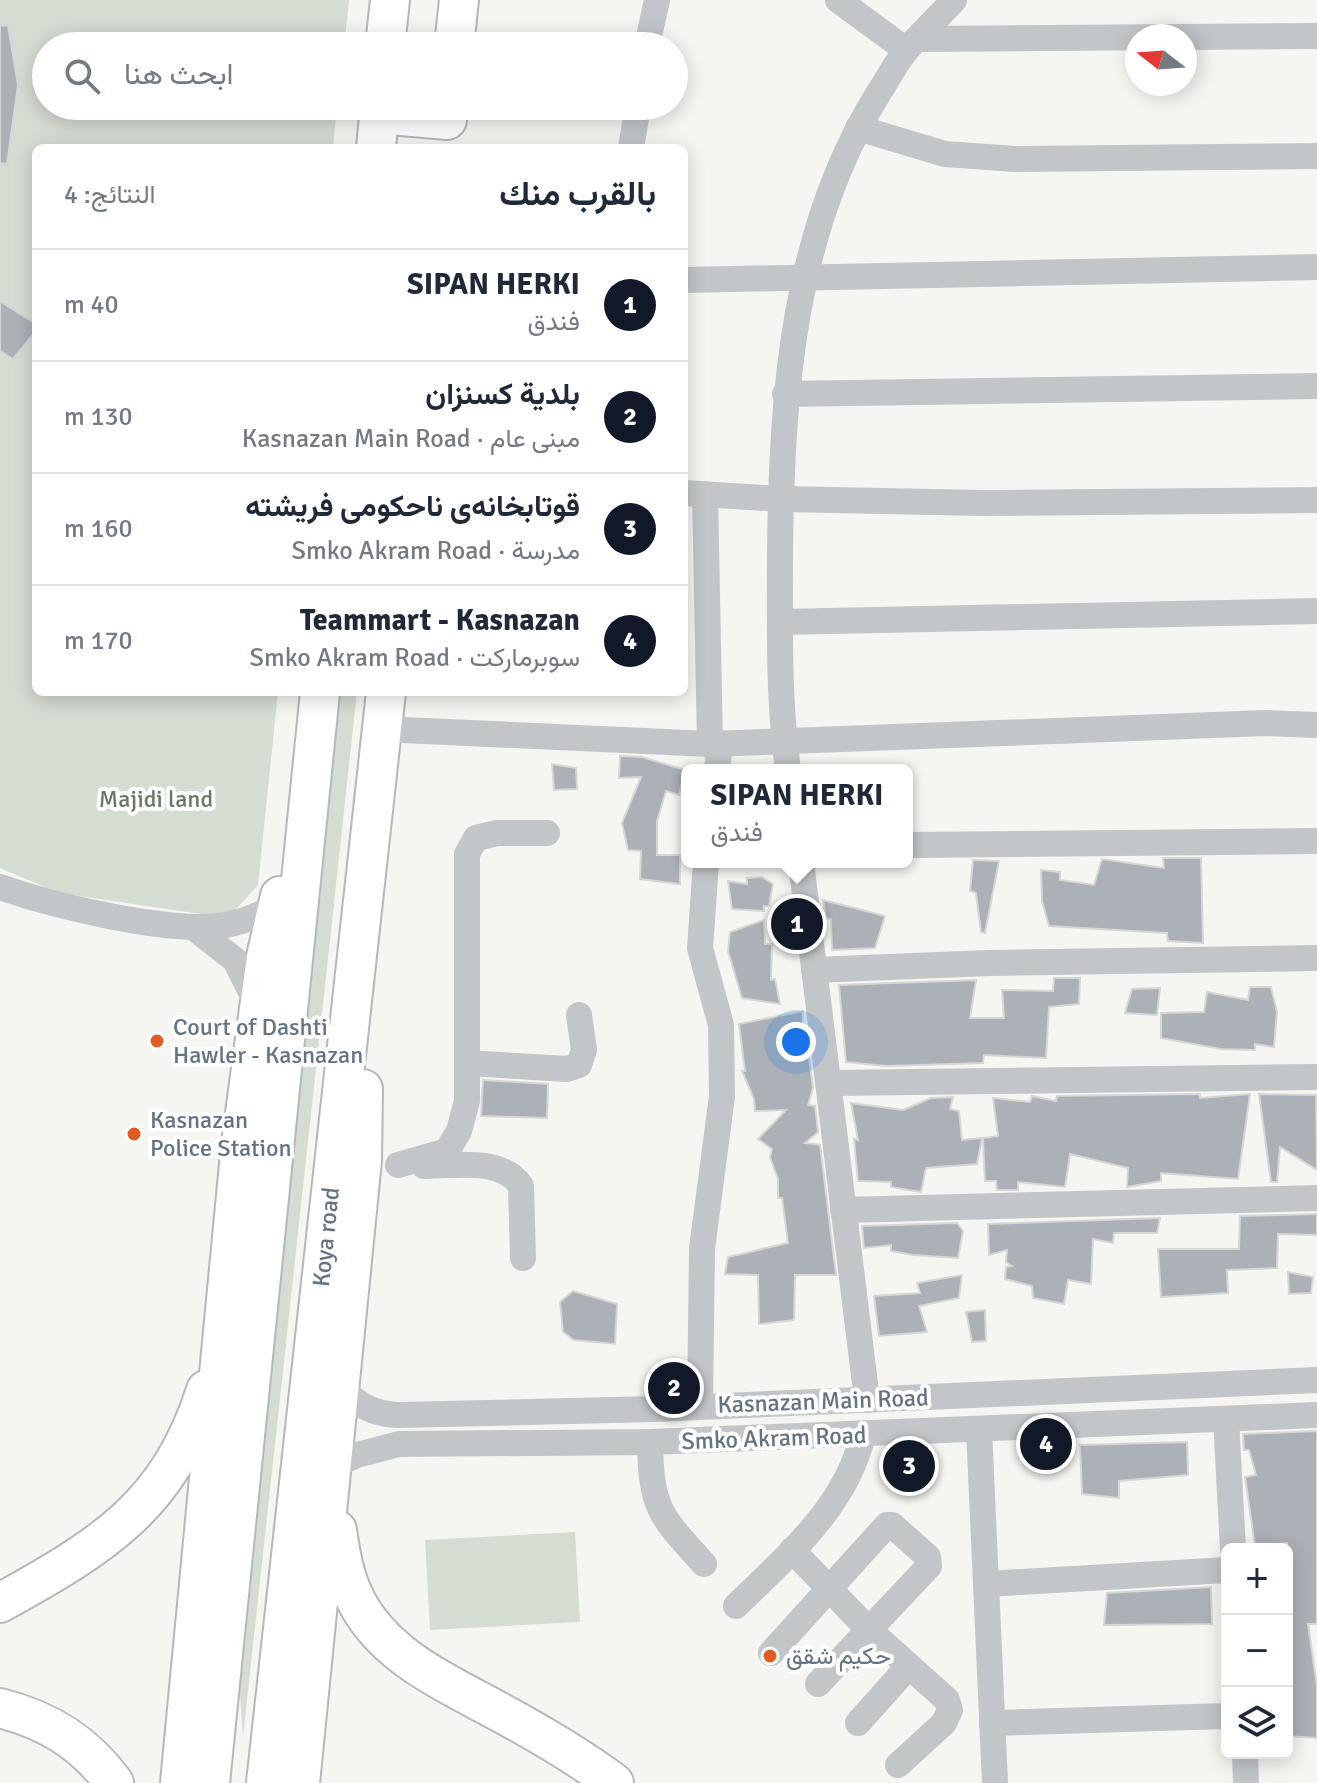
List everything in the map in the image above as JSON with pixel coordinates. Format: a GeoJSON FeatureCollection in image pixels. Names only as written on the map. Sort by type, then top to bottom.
{"type":"FeatureCollection","features":[{"type":"Feature","properties":{"kind":"highway"},"geometry":{"type":"LineString","coordinates":[[387,32],[390,0]]}},
{"type":"Feature","properties":{"kind":"highway"},"geometry":{"type":"LineString","coordinates":[[456,32],[459,0]]}},
{"type":"Feature","properties":{"kind":"highway"},"geometry":{"type":"LineString","coordinates":[[378,123],[446,125]]}},
{"type":"Feature","properties":{"kind":"highway"},"geometry":{"type":"LineString","coordinates":[[210,1783],[320,696]]}},
{"type":"Feature","properties":{"kind":"highway","name":"Koya road"},"geometry":{"type":"LineString","coordinates":[[266,1783],[383,710]]}},
{"type":"Feature","properties":{"kind":"highway"},"geometry":{"type":"LineString","coordinates":[[180,1783],[241,1143],[258,1008],[277,906],[309,807]]}},
{"type":"Feature","properties":{"kind":"highway"},"geometry":{"type":"LineString","coordinates":[[300,1783],[340,1385],[380,1163],[363,1085],[352,998]]}},
{"type":"Feature","properties":{"kind":"highway"},"geometry":{"type":"LineString","coordinates":[[0,1603],[98,1546],[154,1492],[188,1438],[224,1334]]}},
{"type":"Feature","properties":{"kind":"highway"},"geometry":{"type":"LineString","coordinates":[[331,1471],[345,1574],[373,1627],[421,1669],[574,1756],[614,1783]]}},
{"type":"Feature","properties":{"kind":"highway"},"geometry":{"type":"LineString","coordinates":[[0,1708],[45,1723],[66,1735],[114,1783]]}},
{"type":"Feature","properties":{"kind":"street"},"geometry":{"type":"LineString","coordinates":[[650,32],[657,0]]}},
{"type":"Feature","properties":{"kind":"street"},"geometry":{"type":"LineString","coordinates":[[838,0],[912,44],[1317,36]]}},
{"type":"Feature","properties":{"kind":"street"},"geometry":{"type":"LineString","coordinates":[[787,764],[780,622],[781,499],[785,394],[802,279],[836,178],[858,128],[912,44],[954,0]]}},
{"type":"Feature","properties":{"kind":"street"},"geometry":{"type":"LineString","coordinates":[[632,144],[636,120]]}},
{"type":"Feature","properties":{"kind":"street"},"geometry":{"type":"LineString","coordinates":[[858,128],[945,154],[1015,159],[1317,156]]}},
{"type":"Feature","properties":{"kind":"street"},"geometry":{"type":"LineString","coordinates":[[688,280],[1317,267]]}},
{"type":"Feature","properties":{"kind":"street"},"geometry":{"type":"LineString","coordinates":[[785,394],[1317,386]]}},
{"type":"Feature","properties":{"kind":"street"},"geometry":{"type":"LineString","coordinates":[[716,753],[695,494],[985,503],[1317,500]]}},
{"type":"Feature","properties":{"kind":"street"},"geometry":{"type":"LineString","coordinates":[[780,622],[1317,611]]}},
{"type":"Feature","properties":{"kind":"street"},"geometry":{"type":"LineString","coordinates":[[383,710],[716,753],[784,743],[1266,723],[1317,725]]}},
{"type":"Feature","properties":{"kind":"street"},"geometry":{"type":"LineString","coordinates":[[380,1163],[447,1151],[459,1131],[467,1101],[467,854],[476,838],[497,833],[547,833]]}},
{"type":"Feature","properties":{"kind":"street"},"geometry":{"type":"LineString","coordinates":[[913,845],[1317,841]]}},
{"type":"Feature","properties":{"kind":"street"},"geometry":{"type":"LineString","coordinates":[[700,1407],[702,1249],[722,1096],[721,1025],[700,948],[706,868]]}},
{"type":"Feature","properties":{"kind":"street"},"geometry":{"type":"LineString","coordinates":[[802,868],[867,1400]]}},
{"type":"Feature","properties":{"kind":"street"},"geometry":{"type":"LineString","coordinates":[[0,887],[79,909],[193,927],[236,923],[277,906]]}},
{"type":"Feature","properties":{"kind":"street"},"geometry":{"type":"LineString","coordinates":[[193,927],[223,946],[235,960],[245,974],[258,1008]]}},
{"type":"Feature","properties":{"kind":"street"},"geometry":{"type":"LineString","coordinates":[[814,970],[989,963],[1317,958]]}},
{"type":"Feature","properties":{"kind":"street"},"geometry":{"type":"LineString","coordinates":[[467,1063],[567,1069],[579,1065],[584,1050],[579,1015]]}},
{"type":"Feature","properties":{"kind":"street"},"geometry":{"type":"LineString","coordinates":[[828,1083],[1317,1077]]}},
{"type":"Feature","properties":{"kind":"street"},"geometry":{"type":"LineString","coordinates":[[380,1163],[498,1168],[512,1175],[521,1186],[523,1258]]}},
{"type":"Feature","properties":{"kind":"street"},"geometry":{"type":"LineString","coordinates":[[843,1210],[1317,1198]]}},
{"type":"Feature","properties":{"kind":"street","name":"Kasnazan Main Road"},"geometry":{"type":"LineString","coordinates":[[340,1385],[359,1405],[384,1414],[700,1407],[1317,1380]]}},
{"type":"Feature","properties":{"kind":"street","name":"Smko Akram Road"},"geometry":{"type":"LineString","coordinates":[[331,1471],[357,1455],[399,1444],[650,1442],[1317,1415]]}},
{"type":"Feature","properties":{"kind":"street"},"geometry":{"type":"LineString","coordinates":[[1226,1419],[1233,1543]]}},
{"type":"Feature","properties":{"kind":"street"},"geometry":{"type":"LineString","coordinates":[[979,1429],[995,1783]]}},
{"type":"Feature","properties":{"kind":"street"},"geometry":{"type":"LineString","coordinates":[[736,1606],[792,1550],[850,1478],[863,1434]]}},
{"type":"Feature","properties":{"kind":"street"},"geometry":{"type":"LineString","coordinates":[[650,1442],[652,1493],[659,1512],[704,1564]]}},
{"type":"Feature","properties":{"kind":"street"},"geometry":{"type":"LineString","coordinates":[[771,1653],[890,1524],[928,1557],[929,1566],[818,1684]]}},
{"type":"Feature","properties":{"kind":"street"},"geometry":{"type":"LineString","coordinates":[[792,1550],[828,1591],[947,1700],[950,1710],[944,1723],[898,1765]]}},
{"type":"Feature","properties":{"kind":"street"},"geometry":{"type":"LineString","coordinates":[[986,1584],[1221,1570]]}},
{"type":"Feature","properties":{"kind":"street"},"geometry":{"type":"LineString","coordinates":[[858,1723],[908,1667]]}},
{"type":"Feature","properties":{"kind":"street"},"geometry":{"type":"LineString","coordinates":[[992,1723],[1221,1716]]}},
{"type":"Feature","properties":{"kind":"street"},"geometry":{"type":"LineString","coordinates":[[1245,1759],[1246,1783]]}},
{"type":"Feature","properties":{"kind":"green space","name":"Majidi land"},"geometry":{"type":"Polygon","coordinates":[[[0,0],[349,0],[346,32],[32,32],[32,120],[336,120],[333,144],[32,144],[32,696],[278,696],[258,885],[228,918],[59,893],[0,868],[0,0]]]}},
{"type":"Feature","properties":{"kind":"green space"},"geometry":{"type":"Polygon","coordinates":[[[340,696],[357,696],[243,1737],[238,1666],[241,1594],[340,696]]]}},
{"type":"Feature","properties":{"kind":"green space"},"geometry":{"type":"Polygon","coordinates":[[[575,1532],[580,1622],[430,1630],[425,1540],[575,1532]]]}},
{"type":"Feature","properties":{"kind":"building"},"geometry":{"type":"Polygon","coordinates":[[[8,25],[18,85],[7,164],[0,163],[0,26],[8,25]]]}},
{"type":"Feature","properties":{"kind":"building"},"geometry":{"type":"Polygon","coordinates":[[[0,301],[32,321],[32,336],[13,359],[0,351],[0,301]]]}},
{"type":"Feature","properties":{"kind":"building"},"geometry":{"type":"Polygon","coordinates":[[[620,756],[642,757],[681,769],[679,795],[666,791],[657,821],[657,855],[680,855],[680,884],[640,879],[641,851],[628,850],[622,823],[641,777],[619,778],[620,756]]]}},
{"type":"Feature","properties":{"kind":"building"},"geometry":{"type":"Polygon","coordinates":[[[552,764],[576,768],[577,789],[554,790],[552,764]]]}},
{"type":"Feature","properties":{"kind":"building"},"geometry":{"type":"Polygon","coordinates":[[[1163,858],[1201,858],[1203,943],[1168,941],[1167,933],[1049,926],[1042,901],[1041,870],[1060,872],[1060,880],[1094,885],[1102,859],[1164,868],[1163,858]]]}},
{"type":"Feature","properties":{"kind":"building"},"geometry":{"type":"Polygon","coordinates":[[[973,860],[999,861],[985,933],[981,932],[976,893],[970,891],[973,860]]]}},
{"type":"Feature","properties":{"kind":"building"},"geometry":{"type":"Polygon","coordinates":[[[762,877],[773,884],[769,906],[764,906],[764,911],[732,909],[728,881],[747,884],[747,878],[762,877]]]}},
{"type":"Feature","properties":{"kind":"building"},"geometry":{"type":"Polygon","coordinates":[[[823,900],[885,916],[875,948],[832,950],[831,919],[826,918],[823,900]]]}},
{"type":"Feature","properties":{"kind":"building"},"geometry":{"type":"Polygon","coordinates":[[[764,920],[765,944],[772,944],[771,980],[775,979],[780,1004],[742,998],[728,951],[730,932],[764,920]]]}},
{"type":"Feature","properties":{"kind":"building"},"geometry":{"type":"Polygon","coordinates":[[[1054,978],[1080,978],[1079,1004],[1049,1007],[1046,1058],[984,1055],[983,1063],[886,1066],[846,1062],[839,985],[976,980],[970,1018],[1004,1018],[1002,990],[1053,991],[1054,978]]]}},
{"type":"Feature","properties":{"kind":"building"},"geometry":{"type":"Polygon","coordinates":[[[1250,987],[1271,987],[1277,1012],[1274,1047],[1255,1044],[1255,1050],[1221,1049],[1161,1038],[1161,1013],[1204,1012],[1207,992],[1248,1000],[1250,987]]]}},
{"type":"Feature","properties":{"kind":"building"},"geometry":{"type":"Polygon","coordinates":[[[1160,988],[1157,1015],[1125,1013],[1132,989],[1160,988]]]}},
{"type":"Feature","properties":{"kind":"building"},"geometry":{"type":"Polygon","coordinates":[[[803,1011],[802,1033],[806,1034],[813,1088],[808,1105],[815,1106],[818,1132],[805,1143],[820,1145],[836,1275],[795,1275],[794,1320],[759,1324],[758,1275],[725,1274],[728,1257],[788,1243],[782,1198],[778,1198],[778,1179],[770,1157],[772,1149],[758,1139],[786,1110],[755,1111],[754,1099],[742,1071],[745,1071],[739,1024],[803,1011]]]}},
{"type":"Feature","properties":{"kind":"building"},"geometry":{"type":"Polygon","coordinates":[[[483,1080],[548,1084],[547,1118],[481,1116],[483,1080]]]}},
{"type":"Feature","properties":{"kind":"building"},"geometry":{"type":"Polygon","coordinates":[[[1200,1094],[1200,1098],[1250,1094],[1238,1179],[1161,1173],[1161,1181],[1127,1187],[1128,1168],[1070,1154],[1065,1187],[1018,1182],[1018,1190],[997,1190],[996,1181],[985,1181],[983,1138],[998,1136],[993,1098],[1030,1102],[1032,1096],[1056,1101],[1057,1096],[1200,1094]]]}},
{"type":"Feature","properties":{"kind":"building"},"geometry":{"type":"Polygon","coordinates":[[[1259,1094],[1316,1095],[1317,1170],[1280,1147],[1277,1182],[1271,1182],[1259,1094]]]}},
{"type":"Feature","properties":{"kind":"building"},"geometry":{"type":"Polygon","coordinates":[[[953,1097],[950,1109],[959,1111],[962,1140],[982,1138],[977,1164],[926,1168],[921,1192],[891,1187],[891,1182],[858,1181],[854,1139],[858,1140],[851,1103],[903,1110],[931,1098],[953,1097]]]}},
{"type":"Feature","properties":{"kind":"building"},"geometry":{"type":"Polygon","coordinates":[[[1317,1214],[1317,1235],[1278,1234],[1277,1268],[1227,1270],[1228,1293],[1161,1297],[1158,1249],[1239,1249],[1240,1216],[1317,1214]]]}},
{"type":"Feature","properties":{"kind":"building"},"geometry":{"type":"Polygon","coordinates":[[[1160,1218],[1157,1233],[1114,1233],[1113,1243],[1093,1239],[1091,1284],[1068,1280],[1064,1304],[1033,1298],[1032,1286],[1005,1279],[1006,1267],[1012,1266],[1006,1262],[1007,1250],[989,1255],[988,1224],[1160,1218]]]}},
{"type":"Feature","properties":{"kind":"building"},"geometry":{"type":"Polygon","coordinates":[[[957,1223],[963,1231],[958,1258],[891,1251],[891,1245],[864,1248],[862,1226],[957,1223]]]}},
{"type":"Feature","properties":{"kind":"building"},"geometry":{"type":"Polygon","coordinates":[[[1288,1272],[1313,1277],[1311,1293],[1289,1294],[1288,1272]]]}},
{"type":"Feature","properties":{"kind":"building"},"geometry":{"type":"Polygon","coordinates":[[[962,1275],[959,1298],[919,1306],[927,1332],[879,1336],[874,1296],[920,1293],[917,1283],[962,1275]]]}},
{"type":"Feature","properties":{"kind":"building"},"geometry":{"type":"Polygon","coordinates":[[[573,1291],[617,1304],[615,1344],[574,1340],[563,1332],[560,1302],[573,1291]]]}},
{"type":"Feature","properties":{"kind":"building"},"geometry":{"type":"Polygon","coordinates":[[[985,1310],[986,1341],[972,1342],[966,1312],[985,1310]]]}},
{"type":"Feature","properties":{"kind":"building"},"geometry":{"type":"Polygon","coordinates":[[[1317,1431],[1317,1624],[1308,1624],[1317,1686],[1317,1738],[1293,1736],[1293,1543],[1255,1543],[1245,1477],[1256,1475],[1249,1450],[1244,1450],[1243,1434],[1317,1431]]]}},
{"type":"Feature","properties":{"kind":"building"},"geometry":{"type":"Polygon","coordinates":[[[1187,1442],[1188,1475],[1119,1481],[1119,1498],[1082,1494],[1080,1445],[1187,1442]]]}},
{"type":"Feature","properties":{"kind":"building"},"geometry":{"type":"Polygon","coordinates":[[[1211,1587],[1212,1624],[1104,1625],[1107,1593],[1211,1587]]]}},
{"type":"Feature","properties":{"kind":"place","name":"SIPAN HERKI"},"geometry":{"type":"Point","coordinates":[797,924]}},
{"type":"Feature","properties":{"kind":"place","name":"Court of Dashti Hawler - Kasnazan"},"geometry":{"type":"Point","coordinates":[157,1041]}},
{"type":"Feature","properties":{"kind":"place","name":"Kasnazan Police Station"},"geometry":{"type":"Point","coordinates":[134,1134]}},
{"type":"Feature","properties":{"kind":"place","name":"بلدية كسنزان"},"geometry":{"type":"Point","coordinates":[674,1388]}},
{"type":"Feature","properties":{"kind":"place","name":"Teammart - Kasnazan"},"geometry":{"type":"Point","coordinates":[1046,1444]}},
{"type":"Feature","properties":{"kind":"place","name":"قوتابخانەی ناحکومی فریشتە"},"geometry":{"type":"Point","coordinates":[909,1466]}},
{"type":"Feature","properties":{"kind":"place","name":"حكيم شقق"},"geometry":{"type":"Point","coordinates":[770,1656]}}]}
